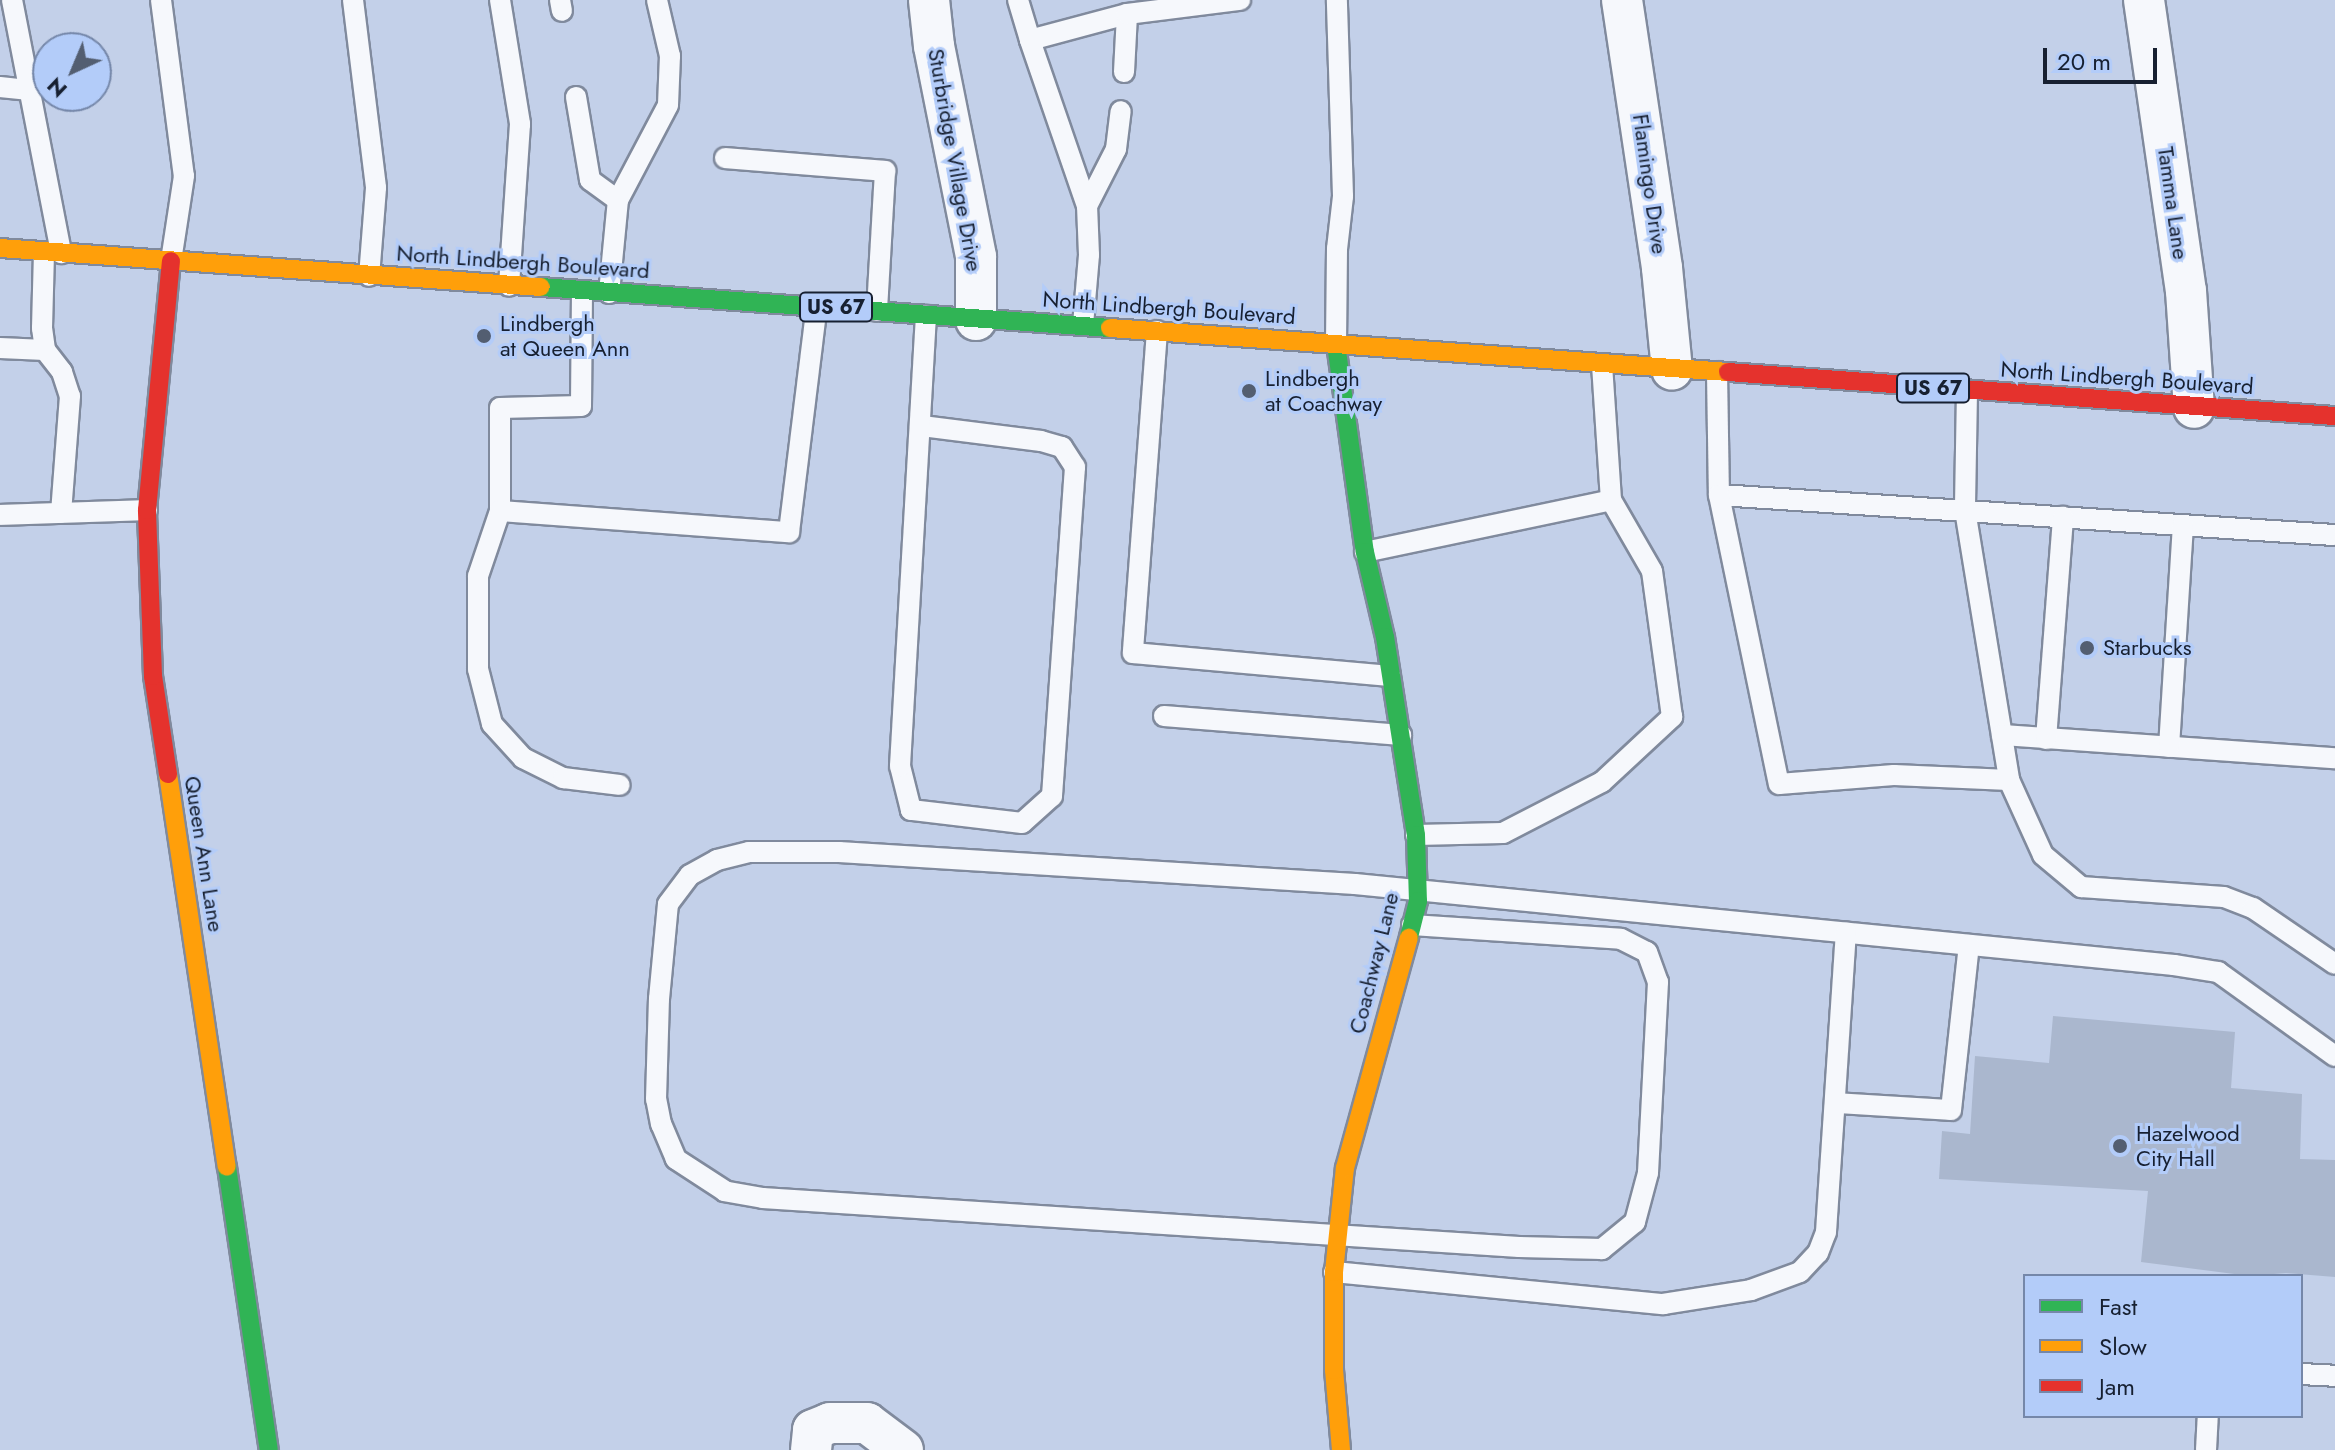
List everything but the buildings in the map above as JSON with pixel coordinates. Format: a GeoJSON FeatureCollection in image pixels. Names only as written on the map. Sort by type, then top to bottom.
{"type":"FeatureCollection","features":[{"type":"Feature","properties":{"kind":"main road","name":"North Lindbergh Boulevard"},"geometry":{"type":"LineString","coordinates":[[0,248],[2335,416]]}},
{"type":"Feature","properties":{"kind":"main road","name":"Queen Ann Lane"},"geometry":{"type":"LineString","coordinates":[[171,261],[147,510],[147,583],[153,676],[269,1450]]}},
{"type":"Feature","properties":{"kind":"main road","name":"Coachway Lane"},"geometry":{"type":"LineString","coordinates":[[1336,344],[1365,552],[1385,637],[1416,835],[1418,891],[1412,925],[1345,1168],[1334,1272],[1338,1449]]}},
{"type":"Feature","properties":{"kind":"street","name":"Sturbridge Village Drive"},"geometry":{"type":"LineString","coordinates":[[929,0],[934,46],[976,257],[976,320]]}},
{"type":"Feature","properties":{"kind":"street","name":"Flamingo Drive"},"geometry":{"type":"LineString","coordinates":[[1622,0],[1662,268],[1672,370]]}},
{"type":"Feature","properties":{"kind":"street","name":"Tamma Lane"},"geometry":{"type":"LineString","coordinates":[[2144,0],[2186,291],[2194,408]]}},
{"type":"Feature","properties":{"kind":"street"},"geometry":{"type":"LineString","coordinates":[[811,1450],[813,1430],[830,1423],[867,1423],[903,1450]]}},
{"type":"Feature","properties":{"kind":"lane"},"geometry":{"type":"LineString","coordinates":[[12,0],[30,90],[52,252],[42,328],[45,350],[62,372],[70,396],[61,513]]}},
{"type":"Feature","properties":{"kind":"lane"},"geometry":{"type":"LineString","coordinates":[[161,0],[184,176],[171,261]]}},
{"type":"Feature","properties":{"kind":"lane"},"geometry":{"type":"LineString","coordinates":[[353,0],[376,188],[369,276]]}},
{"type":"Feature","properties":{"kind":"lane"},"geometry":{"type":"LineString","coordinates":[[500,0],[520,124],[509,286]]}},
{"type":"Feature","properties":{"kind":"lane"},"geometry":{"type":"LineString","coordinates":[[609,293],[618,200],[668,105],[670,56],[657,0]]}},
{"type":"Feature","properties":{"kind":"lane"},"geometry":{"type":"LineString","coordinates":[[1018,0],[1087,206],[1089,255],[1083,325]]}},
{"type":"Feature","properties":{"kind":"lane"},"geometry":{"type":"LineString","coordinates":[[1030,40],[1127,14],[1240,0]]}},
{"type":"Feature","properties":{"kind":"lane"},"geometry":{"type":"LineString","coordinates":[[1336,344],[1337,249],[1343,196],[1337,0]]}},
{"type":"Feature","properties":{"kind":"lane"},"geometry":{"type":"LineString","coordinates":[[1124,72],[1127,14]]}},
{"type":"Feature","properties":{"kind":"lane"},"geometry":{"type":"LineString","coordinates":[[0,87],[30,90]]}},
{"type":"Feature","properties":{"kind":"lane"},"geometry":{"type":"LineString","coordinates":[[576,97],[590,180],[618,200]]}},
{"type":"Feature","properties":{"kind":"lane"},"geometry":{"type":"LineString","coordinates":[[1087,206],[1116,149],[1121,111]]}},
{"type":"Feature","properties":{"kind":"lane"},"geometry":{"type":"LineString","coordinates":[[725,158],[885,171],[877,311]]}},
{"type":"Feature","properties":{"kind":"lane"},"geometry":{"type":"LineString","coordinates":[[582,291],[581,406],[500,408],[500,511],[478,576],[478,669],[492,724],[523,758],[563,778],[620,785]]}},
{"type":"Feature","properties":{"kind":"lane"},"geometry":{"type":"LineString","coordinates":[[500,511],[789,532],[817,305]]}},
{"type":"Feature","properties":{"kind":"lane"},"geometry":{"type":"LineString","coordinates":[[922,426],[1062,447],[1075,467],[1052,796],[1022,823],[911,810],[900,766],[926,316]]}},
{"type":"Feature","properties":{"kind":"lane"},"geometry":{"type":"LineString","coordinates":[[1157,331],[1133,653],[1390,676]]}},
{"type":"Feature","properties":{"kind":"lane"},"geometry":{"type":"LineString","coordinates":[[0,348],[45,350]]}},
{"type":"Feature","properties":{"kind":"lane"},"geometry":{"type":"LineString","coordinates":[[1416,835],[1503,833],[1602,782],[1672,717],[1652,571],[1611,500],[1602,364]]}},
{"type":"Feature","properties":{"kind":"lane"},"geometry":{"type":"LineString","coordinates":[[1717,372],[1719,495],[1779,784],[1894,775],[2009,780]]}},
{"type":"Feature","properties":{"kind":"lane"},"geometry":{"type":"LineString","coordinates":[[1967,391],[1965,510],[2009,780],[2043,855],[2081,887],[2224,897],[2253,908],[2335,964]]}},
{"type":"Feature","properties":{"kind":"lane"},"geometry":{"type":"LineString","coordinates":[[1719,495],[2335,535]]}},
{"type":"Feature","properties":{"kind":"lane"},"geometry":{"type":"LineString","coordinates":[[1365,552],[1611,500]]}},
{"type":"Feature","properties":{"kind":"lane"},"geometry":{"type":"LineString","coordinates":[[0,515],[147,510]]}},
{"type":"Feature","properties":{"kind":"lane"},"geometry":{"type":"LineString","coordinates":[[2046,739],[2063,517]]}},
{"type":"Feature","properties":{"kind":"lane"},"geometry":{"type":"LineString","coordinates":[[2169,747],[2183,525]]}},
{"type":"Feature","properties":{"kind":"lane"},"geometry":{"type":"LineString","coordinates":[[1164,716],[1401,735]]}},
{"type":"Feature","properties":{"kind":"lane"},"geometry":{"type":"LineString","coordinates":[[2002,735],[2335,758]]}},
{"type":"Feature","properties":{"kind":"lane"},"geometry":{"type":"LineString","coordinates":[[1412,925],[1621,939],[1647,952],[1658,982],[1648,1173],[1635,1222],[1602,1249],[1337,1236],[763,1198],[725,1191],[676,1159],[661,1124],[656,1099],[659,999],[668,904],[690,875],[717,860],[749,852],[790,851],[1418,891],[2218,972],[2335,1056]]}},
{"type":"Feature","properties":{"kind":"lane"},"geometry":{"type":"LineString","coordinates":[[1334,1272],[1663,1304],[1751,1290],[1800,1272],[1818,1253],[1826,1232],[1846,933]]}},
{"type":"Feature","properties":{"kind":"lane"},"geometry":{"type":"LineString","coordinates":[[1836,1103],[1951,1110],[1969,945]]}},
{"type":"Feature","properties":{"kind":"lane"},"geometry":{"type":"LineString","coordinates":[[2303,1374],[2335,1376]]}},
{"type":"Feature","properties":{"kind":"lane"},"geometry":{"type":"LineString","coordinates":[[2206,1450],[2208,1418]]}},
{"type":"Feature","properties":{"kind":"traffic: fast"},"geometry":{"type":"LineString","coordinates":[[541,287],[1110,328]]}},
{"type":"Feature","properties":{"kind":"traffic: fast"},"geometry":{"type":"LineString","coordinates":[[1336,344],[1365,552],[1385,637],[1416,835],[1418,901],[1409,938]]}},
{"type":"Feature","properties":{"kind":"traffic: fast"},"geometry":{"type":"LineString","coordinates":[[227,1167],[269,1450]]}},
{"type":"Feature","properties":{"kind":"traffic: slow"},"geometry":{"type":"LineString","coordinates":[[0,248],[541,287]]}},
{"type":"Feature","properties":{"kind":"traffic: slow"},"geometry":{"type":"LineString","coordinates":[[1110,328],[1728,372]]}},
{"type":"Feature","properties":{"kind":"traffic: slow"},"geometry":{"type":"LineString","coordinates":[[168,774],[227,1167]]}},
{"type":"Feature","properties":{"kind":"traffic: slow"},"geometry":{"type":"LineString","coordinates":[[1341,1450],[1334,1370],[1334,1272],[1345,1168],[1409,938]]}},
{"type":"Feature","properties":{"kind":"traffic: jam"},"geometry":{"type":"LineString","coordinates":[[168,774],[153,676],[147,510],[171,261]]}},
{"type":"Feature","properties":{"kind":"traffic: jam"},"geometry":{"type":"LineString","coordinates":[[1728,372],[2335,416]]}},
{"type":"Feature","properties":{"kind":"place","name":"Lindbergh at Queen Ann"},"geometry":{"type":"Point","coordinates":[484,336]}},
{"type":"Feature","properties":{"kind":"place","name":"Lindbergh at Coachway"},"geometry":{"type":"Point","coordinates":[1249,391]}},
{"type":"Feature","properties":{"kind":"place","name":"Starbucks"},"geometry":{"type":"Point","coordinates":[2087,648]}},
{"type":"Feature","properties":{"kind":"place","name":"Hazelwood City Hall"},"geometry":{"type":"Point","coordinates":[2120,1146]}}]}
